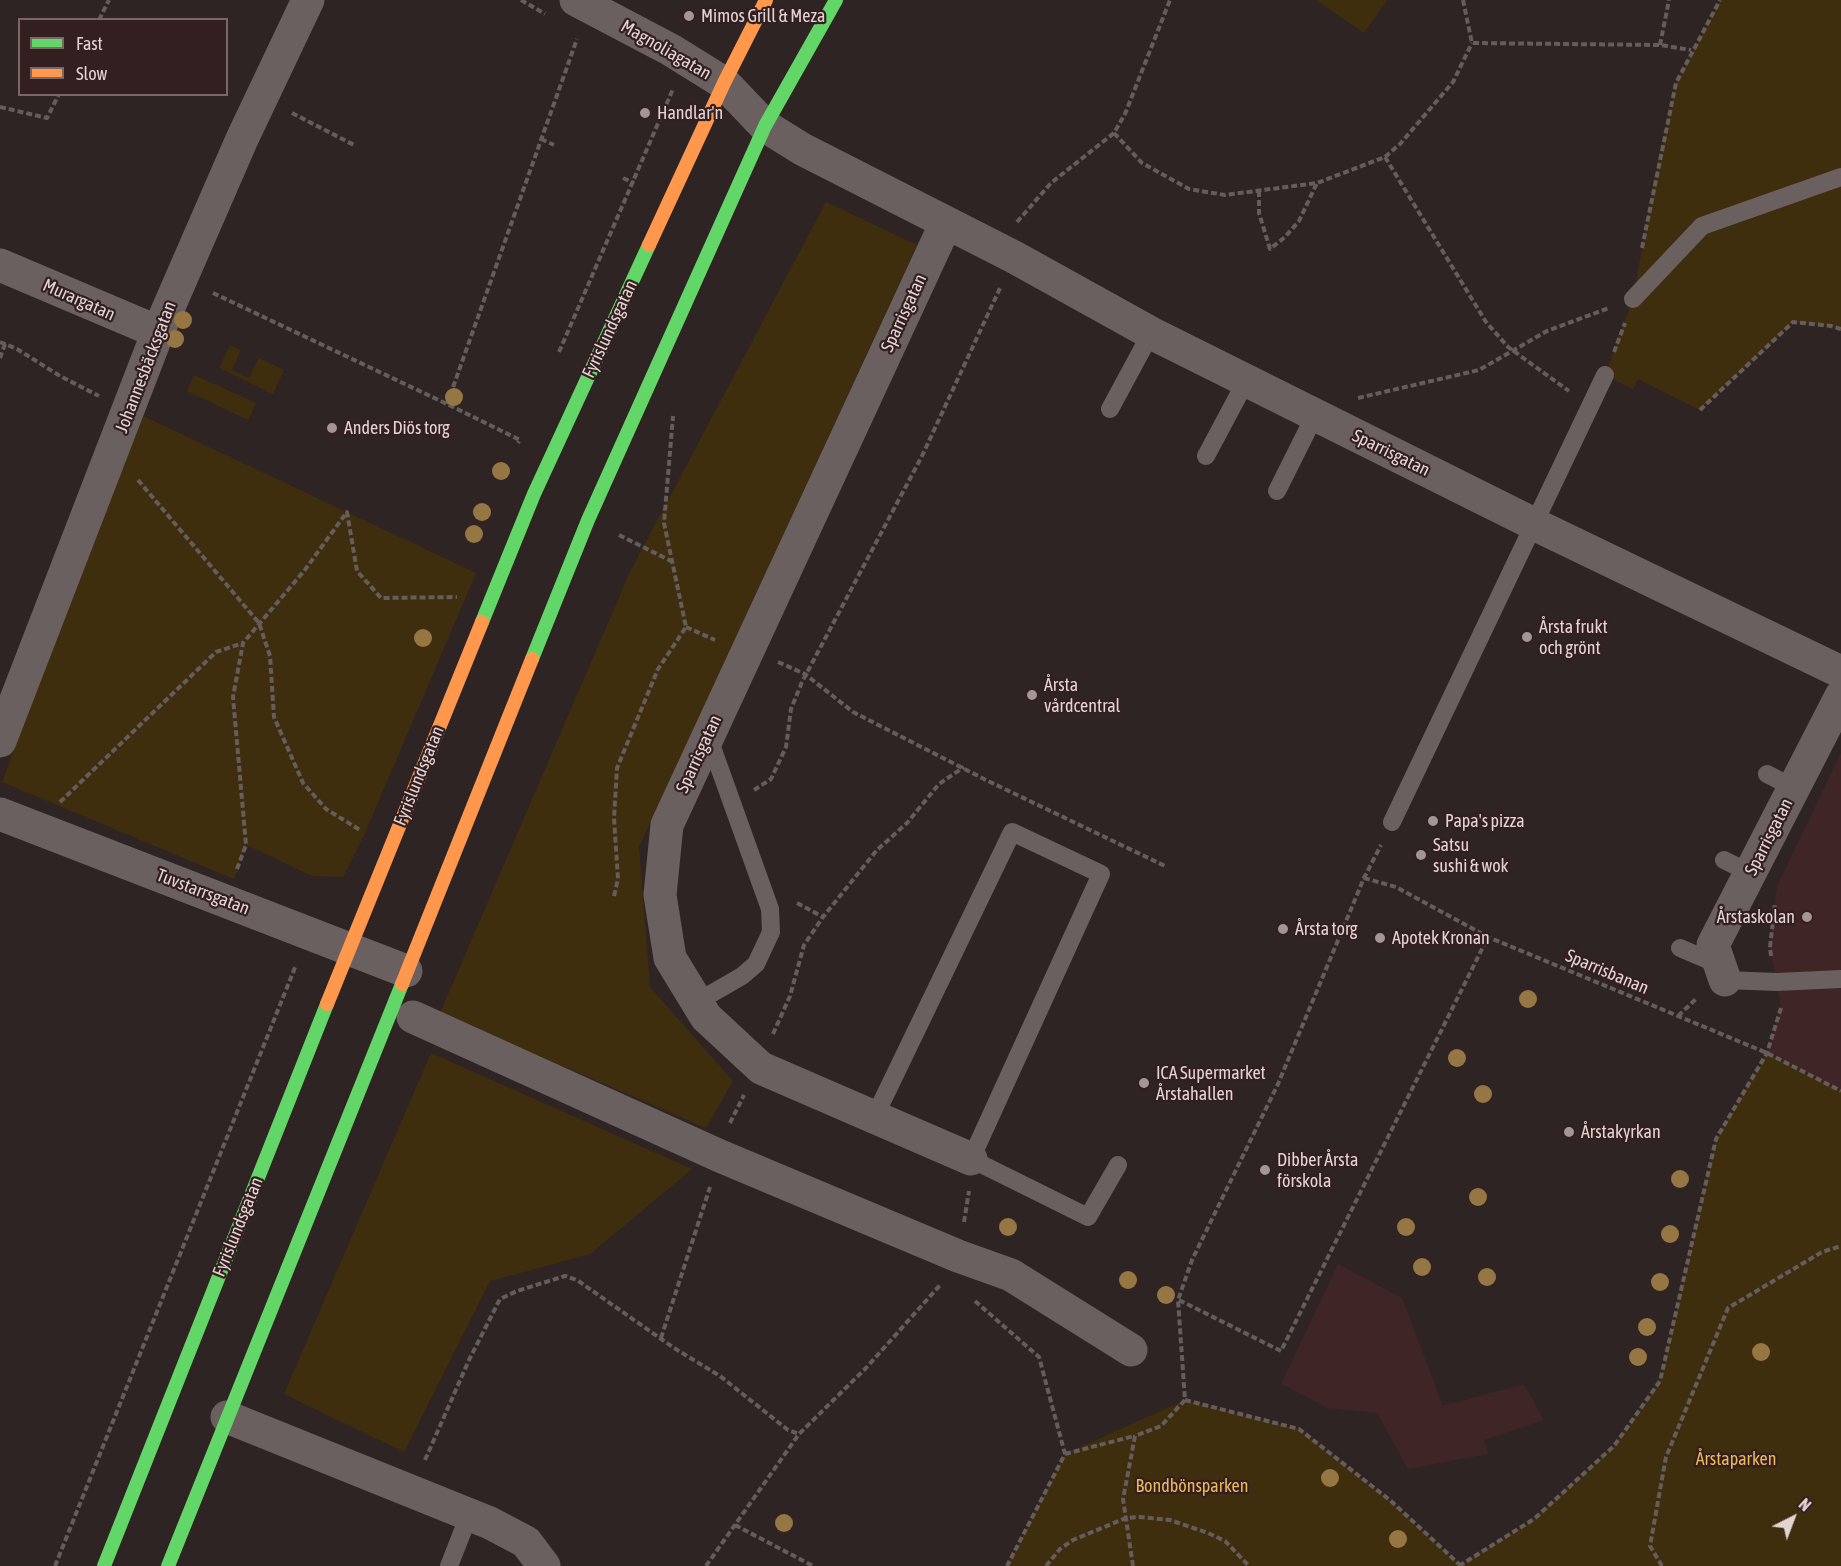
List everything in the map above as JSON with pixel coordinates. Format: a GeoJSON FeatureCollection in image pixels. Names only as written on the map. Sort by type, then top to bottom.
{"type":"FeatureCollection","features":[{"type":"Feature","properties":{"kind":"main road","name":"Fyrislundsgatan"},"geometry":{"type":"LineString","coordinates":[[104,1566],[348,948],[534,494],[724,83],[766,0]]}},
{"type":"Feature","properties":{"kind":"main road"},"geometry":{"type":"LineString","coordinates":[[168,1566],[588,520],[765,126],[836,0]]}},
{"type":"Feature","properties":{"kind":"street","name":"Johannesbäcksgatan"},"geometry":{"type":"LineString","coordinates":[[0,741],[158,332],[238,149],[308,0]]}},
{"type":"Feature","properties":{"kind":"street","name":"Magnoliagatan"},"geometry":{"type":"LineString","coordinates":[[563,8],[671,50],[724,83],[765,126]]}},
{"type":"Feature","properties":{"kind":"street","name":"Sparrisgatan"},"geometry":{"type":"LineString","coordinates":[[765,126],[802,148],[1014,257],[1151,333],[1536,525],[1841,672]]}},
{"type":"Feature","properties":{"kind":"street","name":"Sparrisgatan"},"geometry":{"type":"LineString","coordinates":[[946,223],[667,825],[660,895],[670,958],[706,1017],[761,1068],[970,1159]]}},
{"type":"Feature","properties":{"kind":"street","name":"Murargatan"},"geometry":{"type":"LineString","coordinates":[[0,265],[158,332]]}},
{"type":"Feature","properties":{"kind":"street","name":"Sparrisgatan"},"geometry":{"type":"LineString","coordinates":[[1722,973],[1713,945],[1737,866],[1780,781],[1841,696]]}},
{"type":"Feature","properties":{"kind":"street","name":"Tuvstarrsgatan"},"geometry":{"type":"LineString","coordinates":[[0,814],[406,970]]}},
{"type":"Feature","properties":{"kind":"street"},"geometry":{"type":"LineString","coordinates":[[413,1017],[720,1156],[958,1256],[1011,1275],[1131,1350]]}},
{"type":"Feature","properties":{"kind":"street"},"geometry":{"type":"LineString","coordinates":[[227,1417],[469,1515],[526,1542],[544,1566]]}},
{"type":"Feature","properties":{"kind":"lane"},"geometry":{"type":"LineString","coordinates":[[1634,299],[1702,226],[1841,177]]}},
{"type":"Feature","properties":{"kind":"lane"},"geometry":{"type":"LineString","coordinates":[[1110,410],[1151,333]]}},
{"type":"Feature","properties":{"kind":"lane"},"geometry":{"type":"LineString","coordinates":[[1392,822],[1536,525],[1605,375]]}},
{"type":"Feature","properties":{"kind":"lane"},"geometry":{"type":"LineString","coordinates":[[1206,456],[1246,381]]}},
{"type":"Feature","properties":{"kind":"lane"},"geometry":{"type":"LineString","coordinates":[[1277,491],[1315,415]]}},
{"type":"Feature","properties":{"kind":"lane"},"geometry":{"type":"LineString","coordinates":[[697,1002],[742,976],[756,964],[771,932],[770,909],[708,735]]}},
{"type":"Feature","properties":{"kind":"lane"},"geometry":{"type":"LineString","coordinates":[[875,1116],[1012,832],[1101,874],[970,1159],[1088,1217],[1118,1165]]}},
{"type":"Feature","properties":{"kind":"lane"},"geometry":{"type":"LineString","coordinates":[[1680,948],[1722,973],[1777,982],[1841,979]]}},
{"type":"Feature","properties":{"kind":"lane"},"geometry":{"type":"LineString","coordinates":[[449,1566],[469,1515]]}},
{"type":"Feature","properties":{"kind":"path"},"geometry":{"type":"LineString","coordinates":[[100,18],[109,0]]}},
{"type":"Feature","properties":{"kind":"path"},"geometry":{"type":"LineString","coordinates":[[520,0],[563,8]]}},
{"type":"Feature","properties":{"kind":"path"},"geometry":{"type":"LineString","coordinates":[[1016,223],[1051,183],[1114,133],[1125,114],[1170,0]]}},
{"type":"Feature","properties":{"kind":"path"},"geometry":{"type":"LineString","coordinates":[[1114,133],[1142,163],[1189,189],[1225,195],[1317,183],[1385,157],[1400,144],[1453,82],[1472,43],[1463,0]]}},
{"type":"Feature","properties":{"kind":"path"},"geometry":{"type":"LineString","coordinates":[[1660,45],[1669,0]]}},
{"type":"Feature","properties":{"kind":"path"},"geometry":{"type":"LineString","coordinates":[[1605,375],[1634,299],[1676,83],[1720,0]]}},
{"type":"Feature","properties":{"kind":"path"},"geometry":{"type":"LineString","coordinates":[[447,404],[579,33]]}},
{"type":"Feature","properties":{"kind":"path"},"geometry":{"type":"LineString","coordinates":[[1472,43],[1660,45],[1692,50]]}},
{"type":"Feature","properties":{"kind":"path"},"geometry":{"type":"LineString","coordinates":[[558,354],[677,80]]}},
{"type":"Feature","properties":{"kind":"path"},"geometry":{"type":"LineString","coordinates":[[0,107],[47,118],[58,96]]}},
{"type":"Feature","properties":{"kind":"path"},"geometry":{"type":"LineString","coordinates":[[286,124],[296,103]]}},
{"type":"Feature","properties":{"kind":"path"},"geometry":{"type":"LineString","coordinates":[[292,113],[356,146]]}},
{"type":"Feature","properties":{"kind":"path"},"geometry":{"type":"LineString","coordinates":[[541,139],[554,145]]}},
{"type":"Feature","properties":{"kind":"path"},"geometry":{"type":"LineString","coordinates":[[1385,157],[1486,322],[1513,351],[1567,390],[1593,401]]}},
{"type":"Feature","properties":{"kind":"path"},"geometry":{"type":"LineString","coordinates":[[623,178],[634,183]]}},
{"type":"Feature","properties":{"kind":"path"},"geometry":{"type":"LineString","coordinates":[[1259,191],[1259,213],[1270,249],[1299,221],[1317,183]]}},
{"type":"Feature","properties":{"kind":"path"},"geometry":{"type":"LineString","coordinates":[[754,790],[771,779],[786,747],[791,709],[806,674],[922,456],[1014,257]]}},
{"type":"Feature","properties":{"kind":"path"},"geometry":{"type":"LineString","coordinates":[[204,288],[520,440]]}},
{"type":"Feature","properties":{"kind":"path"},"geometry":{"type":"LineString","coordinates":[[1357,398],[1479,370],[1547,331],[1634,299]]}},
{"type":"Feature","properties":{"kind":"path"},"geometry":{"type":"LineString","coordinates":[[1700,410],[1793,322],[1841,329]]}},
{"type":"Feature","properties":{"kind":"path"},"geometry":{"type":"LineString","coordinates":[[0,358],[2,343],[116,406],[120,433],[139,482],[259,623],[270,656],[274,717],[303,783],[326,809],[365,833]]}},
{"type":"Feature","properties":{"kind":"path"},"geometry":{"type":"LineString","coordinates":[[614,896],[618,879],[614,818],[617,768],[658,669],[686,627],[664,523],[675,405]]}},
{"type":"Feature","properties":{"kind":"path"},"geometry":{"type":"LineString","coordinates":[[516,450],[524,429]]}},
{"type":"Feature","properties":{"kind":"path"},"geometry":{"type":"LineString","coordinates":[[225,901],[246,845],[233,697],[243,643],[304,571],[347,512],[357,571],[381,598],[458,597]]}},
{"type":"Feature","properties":{"kind":"path"},"geometry":{"type":"LineString","coordinates":[[686,627],[730,646],[748,648],[806,674],[853,712],[1165,866]]}},
{"type":"Feature","properties":{"kind":"path"},"geometry":{"type":"LineString","coordinates":[[57,805],[216,652],[243,643]]}},
{"type":"Feature","properties":{"kind":"path"},"geometry":{"type":"LineString","coordinates":[[661,1338],[733,1112],[761,1068],[790,996],[804,945],[823,917],[877,850],[907,823],[939,784],[964,767]]}},
{"type":"Feature","properties":{"kind":"path"},"geometry":{"type":"LineString","coordinates":[[1065,1454],[1135,1436],[1161,1426],[1185,1400],[1178,1300],[1192,1260],[1278,1084],[1364,878],[1392,822]]}},
{"type":"Feature","properties":{"kind":"path","name":"Sparrisbanan"},"geometry":{"type":"LineString","coordinates":[[1364,878],[1396,887],[1488,937],[1767,1053],[1841,1091]]}},
{"type":"Feature","properties":{"kind":"path"},"geometry":{"type":"LineString","coordinates":[[794,894],[798,904],[823,917]]}},
{"type":"Feature","properties":{"kind":"path"},"geometry":{"type":"LineString","coordinates":[[1185,1400],[1299,1429],[1391,1501],[1460,1566],[1534,1519],[1614,1446],[1660,1381],[1716,1139],[1767,1053],[1781,1008],[1770,947],[1775,896]]}},
{"type":"Feature","properties":{"kind":"path"},"geometry":{"type":"LineString","coordinates":[[55,1566],[309,933]]}},
{"type":"Feature","properties":{"kind":"path"},"geometry":{"type":"LineString","coordinates":[[1178,1300],[1281,1352],[1488,937]]}},
{"type":"Feature","properties":{"kind":"path"},"geometry":{"type":"LineString","coordinates":[[706,1566],[799,1434],[866,1368],[941,1283],[958,1256],[969,1191],[970,1159]]}},
{"type":"Feature","properties":{"kind":"path"},"geometry":{"type":"LineString","coordinates":[[1662,1566],[1650,1546],[1666,1456],[1728,1308],[1822,1252],[1841,1246]]}},
{"type":"Feature","properties":{"kind":"path"},"geometry":{"type":"LineString","coordinates":[[411,1491],[474,1350],[501,1299],[565,1276],[577,1280],[720,1376],[780,1424],[799,1434]]}},
{"type":"Feature","properties":{"kind":"path"},"geometry":{"type":"LineString","coordinates":[[972,1298],[1039,1357],[1065,1454],[1007,1566]]}},
{"type":"Feature","properties":{"kind":"path"},"geometry":{"type":"LineString","coordinates":[[1133,1566],[1123,1498],[1135,1436]]}},
{"type":"Feature","properties":{"kind":"path"},"geometry":{"type":"LineString","coordinates":[[1047,1566],[1060,1549],[1073,1540],[1126,1518],[1170,1520],[1208,1533],[1225,1541],[1249,1566]]}},
{"type":"Feature","properties":{"kind":"path"},"geometry":{"type":"LineString","coordinates":[[735,1526],[813,1566]]}},
{"type":"Feature","properties":{"kind":"shaded area","name":"Årstaskolan"},"geometry":{"type":"Polygon","coordinates":[[[1841,753],[1841,1091],[1767,1053],[1781,1008],[1770,947],[1777,886],[1841,753]]]}},
{"type":"Feature","properties":{"kind":"shaded area"},"geometry":{"type":"Polygon","coordinates":[[[1338,1264],[1402,1298],[1443,1406],[1524,1384],[1544,1420],[1484,1440],[1488,1454],[1408,1469],[1377,1413],[1328,1408],[1281,1384],[1338,1264]]]}},
{"type":"Feature","properties":{"kind":"green space"},"geometry":{"type":"Polygon","coordinates":[[[1316,0],[1387,0],[1364,33],[1316,0]]]}},
{"type":"Feature","properties":{"kind":"green space"},"geometry":{"type":"Polygon","coordinates":[[[1720,0],[1841,0],[1841,329],[1793,323],[1700,410],[1638,379],[1633,389],[1605,375],[1633,299],[1655,176],[1676,83],[1720,0]]]}},
{"type":"Feature","properties":{"kind":"green space"},"geometry":{"type":"Polygon","coordinates":[[[826,202],[917,245],[639,847],[650,987],[733,1081],[706,1128],[440,1013],[630,572],[826,202]]]}},
{"type":"Feature","properties":{"kind":"green space"},"geometry":{"type":"Polygon","coordinates":[[[230,345],[241,350],[232,370],[249,378],[259,358],[284,370],[273,394],[219,368],[230,345]]]}},
{"type":"Feature","properties":{"kind":"green space"},"geometry":{"type":"Polygon","coordinates":[[[194,375],[256,403],[248,420],[187,391],[194,375]]]}},
{"type":"Feature","properties":{"kind":"green space"},"geometry":{"type":"Polygon","coordinates":[[[143,416],[476,573],[365,833],[343,877],[312,876],[247,845],[234,879],[2,782],[127,450],[143,416]]]}},
{"type":"Feature","properties":{"kind":"green space"},"geometry":{"type":"Polygon","coordinates":[[[431,1053],[692,1169],[590,1254],[490,1281],[404,1452],[284,1394],[431,1053]]]}},
{"type":"Feature","properties":{"kind":"green space","name":"Årstaparken"},"geometry":{"type":"Polygon","coordinates":[[[1767,1053],[1841,1091],[1841,1566],[1007,1566],[1065,1454],[1185,1400],[1299,1429],[1391,1501],[1460,1565],[1534,1519],[1614,1446],[1660,1381],[1716,1139],[1767,1053]]]}},
{"type":"Feature","properties":{"kind":"traffic: fast"},"geometry":{"type":"LineString","coordinates":[[532,659],[588,520],[765,126],[836,0]]}},
{"type":"Feature","properties":{"kind":"traffic: fast"},"geometry":{"type":"LineString","coordinates":[[482,622],[534,494],[649,245]]}},
{"type":"Feature","properties":{"kind":"traffic: fast"},"geometry":{"type":"LineString","coordinates":[[168,1566],[402,984]]}},
{"type":"Feature","properties":{"kind":"traffic: fast"},"geometry":{"type":"LineString","coordinates":[[104,1566],[327,1004]]}},
{"type":"Feature","properties":{"kind":"traffic: slow"},"geometry":{"type":"LineString","coordinates":[[649,245],[724,83],[766,0]]}},
{"type":"Feature","properties":{"kind":"traffic: slow"},"geometry":{"type":"LineString","coordinates":[[327,1004],[482,622]]}},
{"type":"Feature","properties":{"kind":"traffic: slow"},"geometry":{"type":"LineString","coordinates":[[402,984],[532,659]]}},
{"type":"Feature","properties":{"kind":"place","name":"Mimos Grill & Meza"},"geometry":{"type":"Point","coordinates":[689,16]}},
{"type":"Feature","properties":{"kind":"place","name":"Handlar'n"},"geometry":{"type":"Point","coordinates":[645,113]}},
{"type":"Feature","properties":{"kind":"place","name":"Anders Diös torg"},"geometry":{"type":"Point","coordinates":[332,428]}},
{"type":"Feature","properties":{"kind":"place","name":"Årsta frukt och grönt"},"geometry":{"type":"Point","coordinates":[1527,637]}},
{"type":"Feature","properties":{"kind":"place","name":"Årsta vårdcentral"},"geometry":{"type":"Point","coordinates":[1032,695]}},
{"type":"Feature","properties":{"kind":"place","name":"Papa's pizza"},"geometry":{"type":"Point","coordinates":[1433,821]}},
{"type":"Feature","properties":{"kind":"place","name":"Satsu sushi & wok"},"geometry":{"type":"Point","coordinates":[1421,855]}},
{"type":"Feature","properties":{"kind":"place","name":"Årstaskolan"},"geometry":{"type":"Point","coordinates":[1807,917]}},
{"type":"Feature","properties":{"kind":"place","name":"Årsta torg"},"geometry":{"type":"Point","coordinates":[1283,929]}},
{"type":"Feature","properties":{"kind":"place","name":"Apotek Kronan"},"geometry":{"type":"Point","coordinates":[1380,938]}},
{"type":"Feature","properties":{"kind":"place","name":"ICA Supermarket Årstahallen"},"geometry":{"type":"Point","coordinates":[1144,1083]}},
{"type":"Feature","properties":{"kind":"place","name":"Årstakyrkan"},"geometry":{"type":"Point","coordinates":[1569,1132]}},
{"type":"Feature","properties":{"kind":"place","name":"Dibber Årsta förskola"},"geometry":{"type":"Point","coordinates":[1265,1170]}},
{"type":"Feature","properties":{"kind":"park label","name":"Bondbönsparken"},"geometry":{"type":"Point","coordinates":[1192,1486]}}]}
